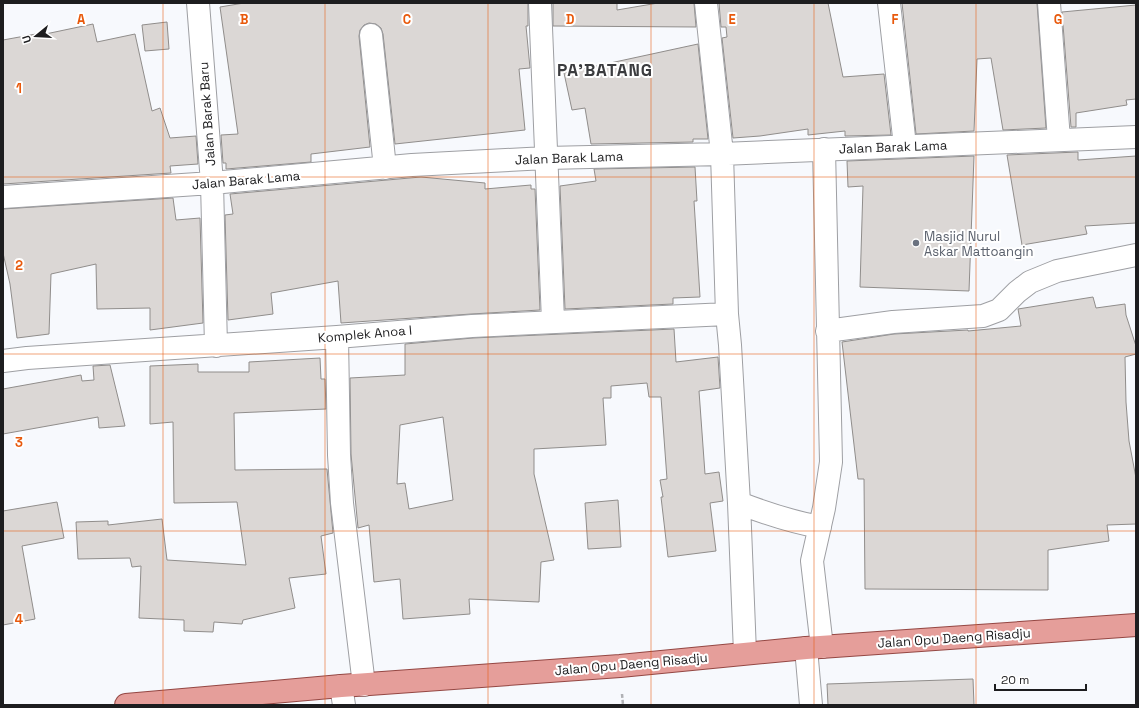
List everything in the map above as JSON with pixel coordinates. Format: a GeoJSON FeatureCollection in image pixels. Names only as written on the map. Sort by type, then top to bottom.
{"type":"FeatureCollection","features":[{"type":"Feature","properties":{"kind":"main road","name":"Jalan Opu Daeng Risadju"},"geometry":{"type":"LineString","coordinates":[[126,705],[342,695],[364,685],[620,666],[744,653],[1136,626]]}},
{"type":"Feature","properties":{"kind":"street","name":"Jalan Barak Baru"},"geometry":{"type":"LineString","coordinates":[[198,3],[212,183],[216,346]]}},
{"type":"Feature","properties":{"kind":"street"},"geometry":{"type":"LineString","coordinates":[[540,3],[553,321]]}},
{"type":"Feature","properties":{"kind":"street"},"geometry":{"type":"LineString","coordinates":[[706,3],[722,154],[727,314],[738,503],[744,653]]}},
{"type":"Feature","properties":{"kind":"street"},"geometry":{"type":"LineString","coordinates":[[889,3],[905,146]]}},
{"type":"Feature","properties":{"kind":"street"},"geometry":{"type":"LineString","coordinates":[[1049,3],[1059,140]]}},
{"type":"Feature","properties":{"kind":"street"},"geometry":{"type":"LineString","coordinates":[[371,35],[385,168]]}},
{"type":"Feature","properties":{"kind":"street","name":"Jalan Barak Lama"},"geometry":{"type":"LineString","coordinates":[[3,197],[212,183],[385,168],[546,158],[722,154],[1136,137]]}},
{"type":"Feature","properties":{"kind":"street"},"geometry":{"type":"LineString","coordinates":[[811,705],[814,648],[812,561],[820,527],[831,462],[824,149]]}},
{"type":"Feature","properties":{"kind":"street"},"geometry":{"type":"LineString","coordinates":[[827,331],[893,322],[983,316],[999,310],[1017,292],[1030,282],[1058,271],[1136,255]]}},
{"type":"Feature","properties":{"kind":"street","name":"Komplek Anoa I"},"geometry":{"type":"LineString","coordinates":[[3,360],[216,346],[472,326],[727,314]]}},
{"type":"Feature","properties":{"kind":"street"},"geometry":{"type":"LineString","coordinates":[[337,337],[339,455],[342,503],[364,685]]}},
{"type":"Feature","properties":{"kind":"street"},"geometry":{"type":"LineString","coordinates":[[738,503],[779,517],[820,527]]}},
{"type":"Feature","properties":{"kind":"building"},"geometry":{"type":"Polygon","coordinates":[[[244,3],[528,3],[528,26],[526,26],[530,68],[519,69],[525,130],[395,144],[383,34],[381,28],[376,24],[369,23],[364,25],[360,30],[359,36],[370,147],[311,154],[311,162],[226,169],[226,163],[223,163],[221,135],[238,134],[220,7],[244,3]]]}},
{"type":"Feature","properties":{"kind":"building"},"geometry":{"type":"Polygon","coordinates":[[[553,3],[617,3],[617,10],[658,3],[694,3],[696,27],[553,26],[553,3]]]}},
{"type":"Feature","properties":{"kind":"building"},"geometry":{"type":"Polygon","coordinates":[[[719,3],[828,3],[843,77],[884,74],[891,135],[845,136],[845,131],[808,135],[808,129],[760,136],[733,138],[722,38],[727,37],[726,27],[721,27],[719,3]]]}},
{"type":"Feature","properties":{"kind":"building"},"geometry":{"type":"Polygon","coordinates":[[[902,3],[1037,3],[1046,128],[1003,130],[991,58],[977,59],[974,131],[916,134],[902,3]]]}},
{"type":"Feature","properties":{"kind":"building"},"geometry":{"type":"Polygon","coordinates":[[[1136,5],[1136,99],[1126,100],[1127,105],[1076,113],[1076,127],[1071,127],[1062,12],[1136,5]]]}},
{"type":"Feature","properties":{"kind":"building"},"geometry":{"type":"Polygon","coordinates":[[[167,22],[169,49],[145,51],[142,25],[167,22]]]}},
{"type":"Feature","properties":{"kind":"building"},"geometry":{"type":"Polygon","coordinates":[[[93,24],[97,42],[135,34],[152,111],[160,108],[170,138],[196,136],[198,164],[170,166],[171,173],[3,184],[3,40],[36,34],[36,36],[93,24]]]}},
{"type":"Feature","properties":{"kind":"building"},"geometry":{"type":"Polygon","coordinates":[[[698,44],[708,139],[693,139],[693,142],[591,144],[585,108],[572,110],[564,73],[698,44]]]}},
{"type":"Feature","properties":{"kind":"building"},"geometry":{"type":"Polygon","coordinates":[[[1078,152],[1078,160],[1136,156],[1136,223],[1085,226],[1087,234],[1022,245],[1007,155],[1078,152]]]}},
{"type":"Feature","properties":{"kind":"building","name":"Masjid Nurul Askar Mattoangin"},"geometry":{"type":"Polygon","coordinates":[[[974,156],[969,291],[860,287],[863,186],[848,187],[847,161],[974,156]]]}},
{"type":"Feature","properties":{"kind":"building"},"geometry":{"type":"Polygon","coordinates":[[[695,167],[697,201],[694,201],[700,297],[673,298],[673,304],[565,309],[560,186],[596,181],[594,169],[695,167]]]}},
{"type":"Feature","properties":{"kind":"building"},"geometry":{"type":"Polygon","coordinates":[[[421,177],[485,183],[485,189],[531,185],[531,189],[535,189],[540,310],[341,323],[338,281],[271,293],[273,314],[228,320],[225,215],[233,214],[230,194],[421,177]]]}},
{"type":"Feature","properties":{"kind":"building"},"geometry":{"type":"Polygon","coordinates":[[[173,198],[176,220],[200,218],[203,323],[150,330],[150,308],[97,309],[96,264],[51,274],[49,334],[17,338],[10,284],[3,253],[3,209],[173,198]]]}},
{"type":"Feature","properties":{"kind":"building"},"geometry":{"type":"Polygon","coordinates":[[[1093,297],[1096,308],[1125,304],[1126,315],[1136,346],[1136,354],[1125,357],[1129,441],[1136,478],[1136,524],[1107,525],[1109,541],[1048,550],[1048,590],[865,589],[864,479],[858,479],[842,342],[894,334],[968,331],[1021,326],[1018,309],[1093,297]]]}},
{"type":"Feature","properties":{"kind":"building"},"geometry":{"type":"Polygon","coordinates":[[[674,329],[676,362],[718,357],[720,388],[699,391],[705,474],[719,472],[723,501],[710,503],[716,551],[668,557],[661,497],[663,497],[660,480],[667,479],[661,397],[649,397],[647,383],[611,386],[611,398],[603,398],[606,445],[534,449],[534,474],[554,560],[541,562],[539,602],[469,599],[470,614],[403,619],[400,579],[374,582],[369,525],[358,528],[351,454],[350,378],[405,375],[405,344],[473,338],[674,329]],[[443,417],[400,425],[397,484],[405,483],[409,509],[453,500],[443,417]]]}},
{"type":"Feature","properties":{"kind":"building"},"geometry":{"type":"Polygon","coordinates":[[[320,358],[321,379],[325,379],[326,409],[234,413],[235,470],[327,469],[333,533],[321,536],[326,574],[289,578],[295,608],[243,620],[242,624],[214,622],[213,632],[184,631],[184,620],[139,618],[141,566],[132,567],[130,558],[78,559],[76,522],[108,521],[108,525],[162,519],[167,560],[246,565],[237,502],[174,503],[173,422],[150,424],[150,366],[198,364],[198,372],[249,372],[249,362],[320,358]]]}},
{"type":"Feature","properties":{"kind":"building"},"geometry":{"type":"Polygon","coordinates":[[[110,365],[125,426],[99,428],[98,417],[3,434],[3,389],[81,375],[82,381],[94,380],[93,366],[110,365]]]}},
{"type":"Feature","properties":{"kind":"building"},"geometry":{"type":"Polygon","coordinates":[[[618,500],[621,547],[588,549],[585,503],[618,500]]]}},
{"type":"Feature","properties":{"kind":"building"},"geometry":{"type":"Polygon","coordinates":[[[57,502],[64,538],[22,546],[35,619],[3,625],[3,511],[57,502]]]}},
{"type":"Feature","properties":{"kind":"building"},"geometry":{"type":"Polygon","coordinates":[[[973,679],[974,705],[828,705],[827,684],[973,679]]]}},
{"type":"Feature","properties":{"kind":"place","name":"Masjid Nurul Askar Mattoangin"},"geometry":{"type":"Point","coordinates":[916,243]}},
{"type":"Feature","properties":{"kind":"district","name":"PA'BATANG"},"geometry":{"type":"Point","coordinates":[605,70]}}]}
